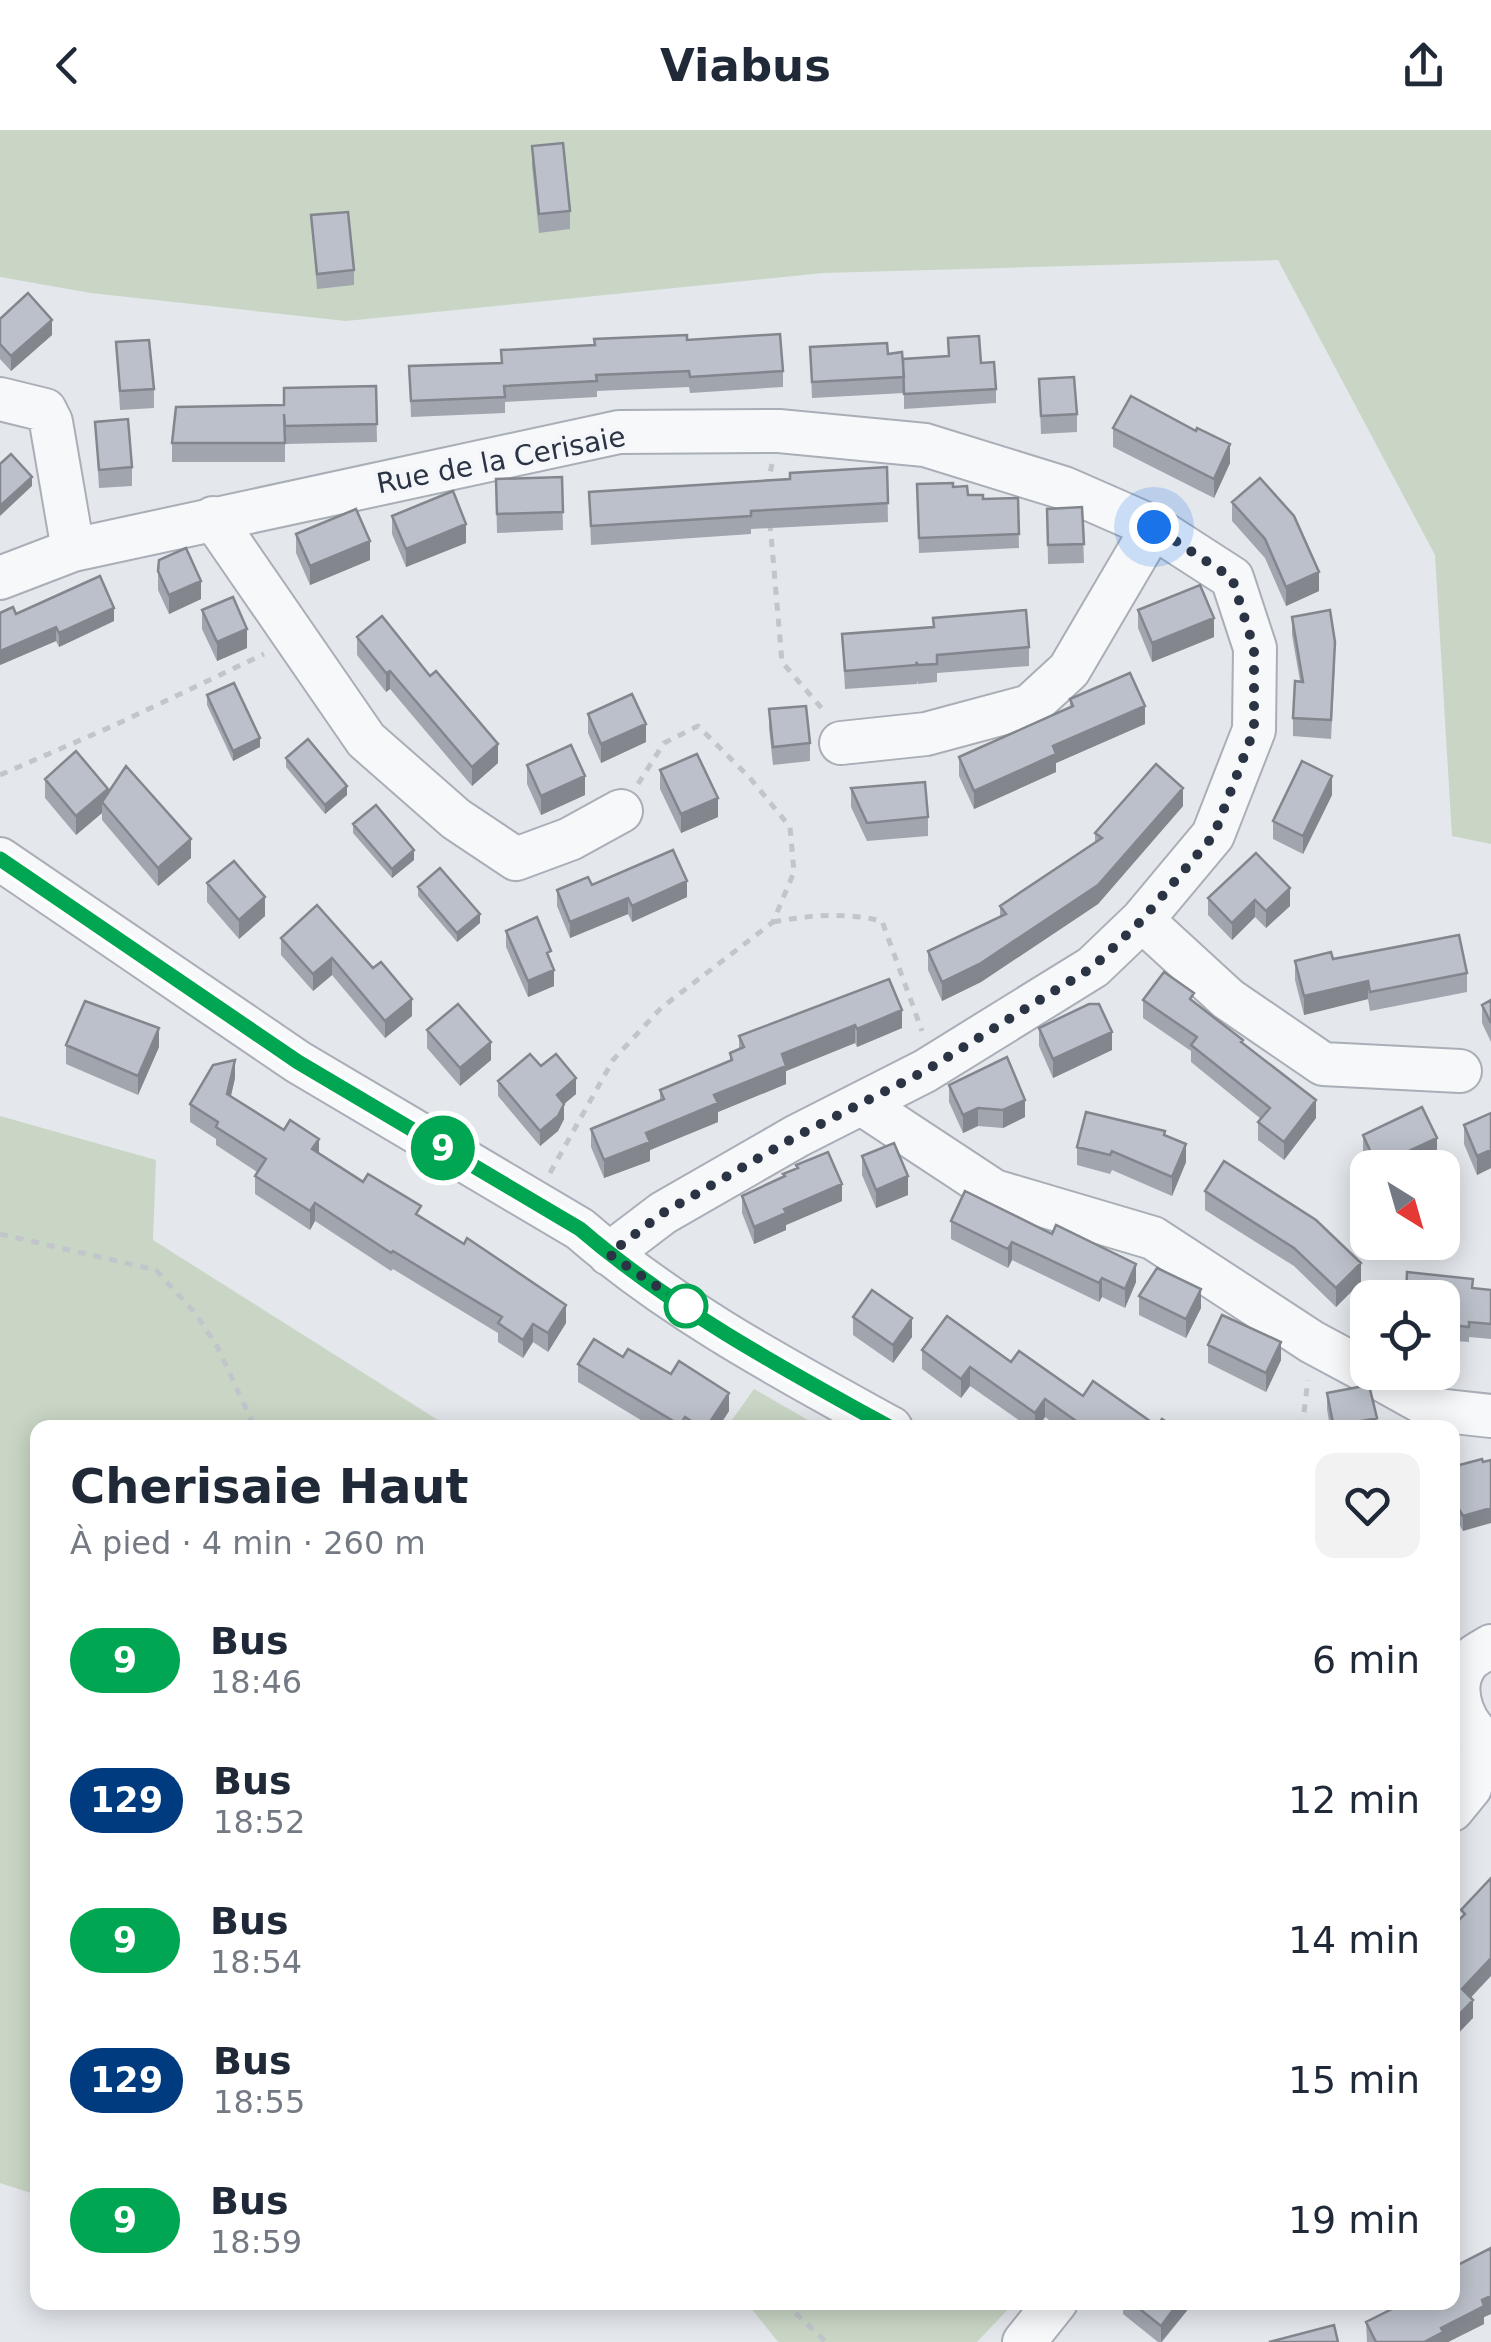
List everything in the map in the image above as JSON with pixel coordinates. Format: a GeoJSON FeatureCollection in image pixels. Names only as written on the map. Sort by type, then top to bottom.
{"type":"FeatureCollection","features":[{"type":"Feature","properties":{"kind":"street"},"geometry":{"type":"LineString","coordinates":[[0,399],[45,410],[51,422],[73,550]]}},
{"type":"Feature","properties":{"kind":"street","name":"Rue de la Cerisaie"},"geometry":{"type":"LineString","coordinates":[[0,578],[73,550],[619,432],[778,432],[925,445],[1064,488],[1154,527],[1232,578],[1254,648],[1254,730],[1214,835],[1142,920],[1093,967],[925,1071],[797,1136],[663,1213],[609,1254]]}},
{"type":"Feature","properties":{"kind":"street"},"geometry":{"type":"LineString","coordinates":[[213,518],[366,740],[456,819],[516,859],[570,839],[621,810]]}},
{"type":"Feature","properties":{"kind":"street"},"geometry":{"type":"LineString","coordinates":[[841,743],[926,734],[1030,706],[1069,670],[1154,527]]}},
{"type":"Feature","properties":{"kind":"street"},"geometry":{"type":"LineString","coordinates":[[0,860],[298,1062],[580,1229],[609,1254],[763,1358],[876,1420]]}},
{"type":"Feature","properties":{"kind":"street"},"geometry":{"type":"LineString","coordinates":[[1142,920],[1228,999],[1323,1064],[1460,1071]]}},
{"type":"Feature","properties":{"kind":"street"},"geometry":{"type":"LineString","coordinates":[[862,1104],[994,1191],[1153,1238],[1312,1342],[1350,1362]]}},
{"type":"Feature","properties":{"kind":"street"},"geometry":{"type":"LineString","coordinates":[[1400,1390],[1436,1410],[1491,1416]]}},
{"type":"Feature","properties":{"kind":"street"},"geometry":{"type":"LineString","coordinates":[[1460,1681],[1470,1656]]}},
{"type":"Feature","properties":{"kind":"street"},"geometry":{"type":"LineString","coordinates":[[1460,1693],[1462,1712],[1487,1741],[1470,1788],[1460,1800]]}},
{"type":"Feature","properties":{"kind":"street"},"geometry":{"type":"LineString","coordinates":[[1024,2342],[1050,2310]]}},
{"type":"Feature","properties":{"kind":"path"},"geometry":{"type":"LineString","coordinates":[[767,487],[778,432]]}},
{"type":"Feature","properties":{"kind":"path"},"geometry":{"type":"LineString","coordinates":[[769,506],[782,662],[838,728],[841,743]]}},
{"type":"Feature","properties":{"kind":"path"},"geometry":{"type":"LineString","coordinates":[[0,776],[294,640]]}},
{"type":"Feature","properties":{"kind":"path"},"geometry":{"type":"LineString","coordinates":[[621,810],[664,743],[698,726],[750,778],[790,828],[794,872],[774,922]]}},
{"type":"Feature","properties":{"kind":"path"},"geometry":{"type":"LineString","coordinates":[[534,1202],[613,1060],[661,1008],[774,922],[807,915],[856,914],[882,921],[926,1039],[925,1071]]}},
{"type":"Feature","properties":{"kind":"path"},"geometry":{"type":"LineString","coordinates":[[0,1234],[156,1270],[195,1313],[217,1346],[251,1420]]}},
{"type":"Feature","properties":{"kind":"path"},"geometry":{"type":"LineString","coordinates":[[1303,1420],[1312,1342]]}},
{"type":"Feature","properties":{"kind":"path"},"geometry":{"type":"LineString","coordinates":[[792,2310],[826,2342]]}},
{"type":"Feature","properties":{"kind":"green space"},"geometry":{"type":"Polygon","coordinates":[[[0,130],[1491,130],[1491,844],[1452,836],[1435,555],[1278,260],[823,273],[346,321],[91,293],[0,277],[0,130]]]}},
{"type":"Feature","properties":{"kind":"green space"},"geometry":{"type":"Polygon","coordinates":[[[0,1116],[156,1160],[153,1240],[438,1420],[30,1420],[30,2193],[0,2183],[0,1116]]]}},
{"type":"Feature","properties":{"kind":"green space"},"geometry":{"type":"Polygon","coordinates":[[[754,1389],[808,1420],[732,1420],[754,1389]]]}},
{"type":"Feature","properties":{"kind":"green space"},"geometry":{"type":"Polygon","coordinates":[[[753,2310],[1007,2310],[977,2342],[778,2342],[753,2310]]]}},
{"type":"Feature","properties":{"kind":"building"},"geometry":{"type":"Polygon","coordinates":[[[563,143],[570,211],[539,214],[532,146],[563,143]]]}},
{"type":"Feature","properties":{"kind":"building"},"geometry":{"type":"Polygon","coordinates":[[[348,212],[354,270],[317,274],[311,215],[348,212]]]}},
{"type":"Feature","properties":{"kind":"building"},"geometry":{"type":"Polygon","coordinates":[[[28,293],[52,320],[11,356],[0,344],[0,319],[28,293]]]}},
{"type":"Feature","properties":{"kind":"building"},"geometry":{"type":"Polygon","coordinates":[[[780,334],[783,371],[690,377],[689,371],[596,375],[597,381],[504,386],[505,397],[411,401],[409,366],[502,363],[501,350],[595,345],[594,339],[687,335],[687,340],[780,334]]]}},
{"type":"Feature","properties":{"kind":"building"},"geometry":{"type":"Polygon","coordinates":[[[979,336],[981,363],[994,362],[996,389],[904,394],[903,359],[949,356],[948,338],[979,336]]]}},
{"type":"Feature","properties":{"kind":"building"},"geometry":{"type":"Polygon","coordinates":[[[149,340],[154,389],[120,391],[116,342],[149,340]]]}},
{"type":"Feature","properties":{"kind":"building"},"geometry":{"type":"Polygon","coordinates":[[[887,343],[888,354],[902,352],[904,377],[812,382],[810,347],[887,343]]]}},
{"type":"Feature","properties":{"kind":"building"},"geometry":{"type":"Polygon","coordinates":[[[1074,377],[1077,414],[1041,416],[1039,379],[1074,377]]]}},
{"type":"Feature","properties":{"kind":"building"},"geometry":{"type":"Polygon","coordinates":[[[376,386],[377,424],[285,426],[284,414],[285,443],[172,443],[176,407],[284,405],[284,388],[376,386]]]}},
{"type":"Feature","properties":{"kind":"building"},"geometry":{"type":"Polygon","coordinates":[[[1131,396],[1196,431],[1197,428],[1230,444],[1214,479],[1113,428],[1131,396]]]}},
{"type":"Feature","properties":{"kind":"building"},"geometry":{"type":"Polygon","coordinates":[[[128,419],[132,467],[99,470],[95,422],[128,419]]]}},
{"type":"Feature","properties":{"kind":"building"},"geometry":{"type":"Polygon","coordinates":[[[11,454],[32,477],[0,506],[0,464],[11,454]]]}},
{"type":"Feature","properties":{"kind":"building"},"geometry":{"type":"Polygon","coordinates":[[[887,467],[888,503],[591,526],[589,492],[790,479],[790,473],[887,467]]]}},
{"type":"Feature","properties":{"kind":"building"},"geometry":{"type":"Polygon","coordinates":[[[562,477],[563,512],[497,514],[496,479],[562,477]]]}},
{"type":"Feature","properties":{"kind":"building"},"geometry":{"type":"Polygon","coordinates":[[[1260,478],[1294,516],[1319,572],[1286,587],[1265,539],[1232,502],[1260,478]]]}},
{"type":"Feature","properties":{"kind":"building"},"geometry":{"type":"Polygon","coordinates":[[[953,483],[953,487],[967,486],[968,495],[983,495],[983,499],[1018,498],[1019,534],[919,538],[917,484],[953,483]]]}},
{"type":"Feature","properties":{"kind":"building"},"geometry":{"type":"Polygon","coordinates":[[[453,491],[466,524],[406,549],[392,516],[453,491]]]}},
{"type":"Feature","properties":{"kind":"building"},"geometry":{"type":"Polygon","coordinates":[[[1082,507],[1084,544],[1048,545],[1047,509],[1082,507]]]}},
{"type":"Feature","properties":{"kind":"building"},"geometry":{"type":"Polygon","coordinates":[[[356,509],[370,541],[310,566],[296,534],[356,509]]]}},
{"type":"Feature","properties":{"kind":"building"},"geometry":{"type":"Polygon","coordinates":[[[186,548],[201,581],[169,595],[158,571],[159,560],[186,548]]]}},
{"type":"Feature","properties":{"kind":"building"},"geometry":{"type":"Polygon","coordinates":[[[100,576],[114,608],[59,633],[56,627],[0,651],[0,613],[13,607],[16,614],[100,576]]]}},
{"type":"Feature","properties":{"kind":"building"},"geometry":{"type":"Polygon","coordinates":[[[1200,585],[1214,618],[1152,643],[1138,610],[1200,585]]]}},
{"type":"Feature","properties":{"kind":"building"},"geometry":{"type":"Polygon","coordinates":[[[233,597],[247,629],[217,642],[202,610],[233,597]]]}},
{"type":"Feature","properties":{"kind":"building"},"geometry":{"type":"Polygon","coordinates":[[[1026,610],[1029,647],[937,655],[937,664],[916,662],[917,665],[845,671],[842,634],[934,627],[933,618],[1026,610]]]}},
{"type":"Feature","properties":{"kind":"building"},"geometry":{"type":"Polygon","coordinates":[[[1330,610],[1335,642],[1331,720],[1293,718],[1295,681],[1303,682],[1292,617],[1330,610]]]}},
{"type":"Feature","properties":{"kind":"building"},"geometry":{"type":"Polygon","coordinates":[[[382,616],[430,676],[436,671],[498,744],[472,767],[357,637],[382,616]]]}},
{"type":"Feature","properties":{"kind":"building"},"geometry":{"type":"Polygon","coordinates":[[[1130,673],[1145,706],[1053,746],[1056,754],[974,791],[959,757],[1073,706],[1070,699],[1130,673]]]}},
{"type":"Feature","properties":{"kind":"building"},"geometry":{"type":"Polygon","coordinates":[[[234,683],[260,738],[233,751],[207,695],[234,683]]]}},
{"type":"Feature","properties":{"kind":"building"},"geometry":{"type":"Polygon","coordinates":[[[632,694],[646,724],[601,744],[588,714],[632,694]]]}},
{"type":"Feature","properties":{"kind":"building"},"geometry":{"type":"Polygon","coordinates":[[[806,706],[810,743],[773,747],[769,709],[806,706]]]}},
{"type":"Feature","properties":{"kind":"building"},"geometry":{"type":"Polygon","coordinates":[[[308,739],[347,786],[325,805],[286,758],[308,739]]]}},
{"type":"Feature","properties":{"kind":"building"},"geometry":{"type":"Polygon","coordinates":[[[571,745],[585,776],[541,796],[527,765],[571,745]]]}},
{"type":"Feature","properties":{"kind":"building"},"geometry":{"type":"Polygon","coordinates":[[[76,751],[108,789],[76,816],[45,779],[76,751]]]}},
{"type":"Feature","properties":{"kind":"building"},"geometry":{"type":"Polygon","coordinates":[[[697,754],[718,798],[681,814],[660,770],[697,754]]]}},
{"type":"Feature","properties":{"kind":"building"},"geometry":{"type":"Polygon","coordinates":[[[1302,761],[1332,776],[1303,836],[1273,821],[1302,761]]]}},
{"type":"Feature","properties":{"kind":"building"},"geometry":{"type":"Polygon","coordinates":[[[1156,764],[1183,788],[1098,885],[981,963],[942,982],[928,951],[1006,914],[1000,906],[1102,838],[1095,833],[1156,764]]]}},
{"type":"Feature","properties":{"kind":"building"},"geometry":{"type":"Polygon","coordinates":[[[126,766],[191,839],[158,868],[102,802],[126,766]]]}},
{"type":"Feature","properties":{"kind":"building"},"geometry":{"type":"Polygon","coordinates":[[[925,782],[928,817],[867,823],[851,788],[925,782]]]}},
{"type":"Feature","properties":{"kind":"building"},"geometry":{"type":"Polygon","coordinates":[[[376,805],[414,850],[392,869],[353,824],[376,805]]]}},
{"type":"Feature","properties":{"kind":"building"},"geometry":{"type":"Polygon","coordinates":[[[673,850],[687,881],[632,906],[628,898],[570,922],[557,890],[588,877],[592,885],[673,850]]]}},
{"type":"Feature","properties":{"kind":"building"},"geometry":{"type":"Polygon","coordinates":[[[1256,853],[1290,888],[1266,911],[1255,900],[1232,923],[1208,898],[1256,853]]]}},
{"type":"Feature","properties":{"kind":"building"},"geometry":{"type":"Polygon","coordinates":[[[234,861],[265,897],[239,920],[207,883],[234,861]]]}},
{"type":"Feature","properties":{"kind":"building"},"geometry":{"type":"Polygon","coordinates":[[[440,868],[480,914],[457,933],[418,887],[440,868]]]}},
{"type":"Feature","properties":{"kind":"building"},"geometry":{"type":"Polygon","coordinates":[[[317,905],[373,968],[381,962],[412,999],[385,1021],[332,958],[313,974],[281,938],[317,905]]]}},
{"type":"Feature","properties":{"kind":"building"},"geometry":{"type":"Polygon","coordinates":[[[537,917],[554,970],[528,981],[506,931],[537,917]]]}},
{"type":"Feature","properties":{"kind":"building"},"geometry":{"type":"Polygon","coordinates":[[[1459,935],[1467,973],[1370,992],[1368,981],[1304,996],[1295,961],[1331,952],[1333,959],[1459,935]]]}},
{"type":"Feature","properties":{"kind":"building"},"geometry":{"type":"Polygon","coordinates":[[[1164,972],[1194,993],[1190,999],[1241,1042],[1316,1100],[1284,1142],[1258,1122],[1270,1108],[1191,1045],[1197,1037],[1143,1000],[1164,972]]]}},
{"type":"Feature","properties":{"kind":"building"},"geometry":{"type":"Polygon","coordinates":[[[889,979],[902,1010],[782,1054],[786,1066],[714,1095],[718,1103],[646,1133],[650,1142],[604,1160],[591,1129],[664,1099],[660,1090],[732,1060],[730,1053],[744,1047],[739,1036],[889,979]]]}},
{"type":"Feature","properties":{"kind":"building"},"geometry":{"type":"Polygon","coordinates":[[[1491,1000],[1491,1023],[1482,1005],[1491,1000]]]}},
{"type":"Feature","properties":{"kind":"building"},"geometry":{"type":"Polygon","coordinates":[[[85,1001],[159,1028],[138,1076],[66,1045],[85,1001]]]}},
{"type":"Feature","properties":{"kind":"building"},"geometry":{"type":"Polygon","coordinates":[[[458,1004],[491,1042],[460,1068],[427,1030],[458,1004]]]}},
{"type":"Feature","properties":{"kind":"building"},"geometry":{"type":"Polygon","coordinates":[[[1089,1004],[1099,1004],[1112,1032],[1053,1059],[1039,1028],[1089,1004]]]}},
{"type":"Feature","properties":{"kind":"building"},"geometry":{"type":"Polygon","coordinates":[[[530,1054],[541,1066],[556,1054],[576,1078],[557,1095],[564,1104],[558,1116],[540,1131],[498,1081],[530,1054]]]}},
{"type":"Feature","properties":{"kind":"building"},"geometry":{"type":"Polygon","coordinates":[[[1007,1057],[1025,1100],[1003,1110],[978,1108],[963,1115],[949,1085],[1007,1057]]]}},
{"type":"Feature","properties":{"kind":"building"},"geometry":{"type":"Polygon","coordinates":[[[235,1060],[227,1094],[284,1130],[290,1120],[319,1139],[312,1149],[363,1182],[368,1174],[421,1206],[416,1214],[464,1244],[467,1238],[566,1305],[548,1333],[533,1324],[523,1340],[498,1323],[502,1317],[391,1253],[315,1203],[310,1211],[255,1176],[266,1159],[216,1127],[218,1122],[190,1104],[213,1065],[235,1060]]]}},
{"type":"Feature","properties":{"kind":"building"},"geometry":{"type":"Polygon","coordinates":[[[1422,1107],[1437,1138],[1411,1150],[1370,1150],[1363,1135],[1422,1107]]]}},
{"type":"Feature","properties":{"kind":"building"},"geometry":{"type":"Polygon","coordinates":[[[1086,1112],[1165,1131],[1164,1135],[1186,1144],[1172,1177],[1112,1151],[1110,1155],[1077,1147],[1086,1112]]]}},
{"type":"Feature","properties":{"kind":"building"},"geometry":{"type":"Polygon","coordinates":[[[1491,1113],[1491,1150],[1477,1156],[1464,1125],[1491,1113]]]}},
{"type":"Feature","properties":{"kind":"building"},"geometry":{"type":"Polygon","coordinates":[[[894,1143],[908,1176],[876,1190],[862,1156],[894,1143]]]}},
{"type":"Feature","properties":{"kind":"building"},"geometry":{"type":"Polygon","coordinates":[[[828,1152],[842,1184],[784,1209],[786,1213],[754,1227],[742,1196],[785,1176],[798,1168],[796,1165],[828,1152]]]}},
{"type":"Feature","properties":{"kind":"building"},"geometry":{"type":"Polygon","coordinates":[[[1224,1161],[1316,1220],[1350,1252],[1350,1260],[1361,1263],[1336,1288],[1294,1248],[1205,1191],[1224,1161]]]}},
{"type":"Feature","properties":{"kind":"building"},"geometry":{"type":"Polygon","coordinates":[[[965,1191],[1052,1234],[1056,1225],[1136,1264],[1125,1289],[1102,1278],[1099,1283],[1012,1242],[1008,1249],[951,1221],[965,1191]]]}},
{"type":"Feature","properties":{"kind":"building"},"geometry":{"type":"Polygon","coordinates":[[[1157,1268],[1201,1289],[1186,1319],[1139,1296],[1157,1268]]]}},
{"type":"Feature","properties":{"kind":"building"},"geometry":{"type":"Polygon","coordinates":[[[1407,1272],[1473,1279],[1472,1288],[1491,1290],[1491,1324],[1469,1322],[1469,1327],[1460,1326],[1460,1280],[1407,1280],[1407,1272]]]}},
{"type":"Feature","properties":{"kind":"building"},"geometry":{"type":"Polygon","coordinates":[[[872,1290],[912,1318],[893,1345],[853,1317],[872,1290]]]}},
{"type":"Feature","properties":{"kind":"building"},"geometry":{"type":"Polygon","coordinates":[[[1222,1315],[1281,1342],[1266,1373],[1208,1345],[1222,1315]]]}},
{"type":"Feature","properties":{"kind":"building"},"geometry":{"type":"Polygon","coordinates":[[[947,1316],[1011,1362],[1019,1351],[1083,1396],[1093,1381],[1148,1420],[1075,1420],[1045,1399],[1035,1413],[970,1367],[961,1379],[922,1350],[947,1316]]]}},
{"type":"Feature","properties":{"kind":"building"},"geometry":{"type":"Polygon","coordinates":[[[594,1339],[623,1357],[628,1349],[671,1374],[679,1361],[729,1393],[711,1420],[672,1420],[578,1364],[594,1339]]]}},
{"type":"Feature","properties":{"kind":"building"},"geometry":{"type":"Polygon","coordinates":[[[1370,1390],[1377,1418],[1332,1420],[1327,1393],[1370,1390]]]}},
{"type":"Feature","properties":{"kind":"building"},"geometry":{"type":"Polygon","coordinates":[[[1491,1460],[1491,1508],[1463,1516],[1460,1465],[1491,1460]]]}},
{"type":"Feature","properties":{"kind":"building"},"geometry":{"type":"Polygon","coordinates":[[[1491,1878],[1491,1958],[1462,1989],[1473,2000],[1460,2014],[1460,1919],[1465,1914],[1461,1910],[1491,1878]]]}},
{"type":"Feature","properties":{"kind":"building"},"geometry":{"type":"Polygon","coordinates":[[[1491,2248],[1491,2296],[1482,2300],[1484,2306],[1441,2328],[1443,2332],[1424,2342],[1376,2342],[1366,2322],[1390,2310],[1460,2310],[1460,2264],[1491,2248]]]}},
{"type":"Feature","properties":{"kind":"building"},"geometry":{"type":"Polygon","coordinates":[[[1141,2310],[1173,2310],[1161,2326],[1141,2310]]]}},
{"type":"Feature","properties":{"kind":"building"},"geometry":{"type":"Polygon","coordinates":[[[1334,2325],[1338,2342],[1269,2342],[1334,2325]]]}},
{"type":"Feature","properties":{"kind":"bus line","name":"9"},"geometry":{"type":"LineString","coordinates":[[0,859],[298,1062],[580,1229],[609,1254],[763,1358],[876,1420]]}},
{"type":"Feature","properties":{"kind":"route"},"geometry":{"type":"LineString","coordinates":[[686,1306],[609,1254],[663,1213],[797,1136],[925,1071],[1093,967],[1142,920],[1214,835],[1254,730],[1254,648],[1232,578],[1154,527]]}}]}
